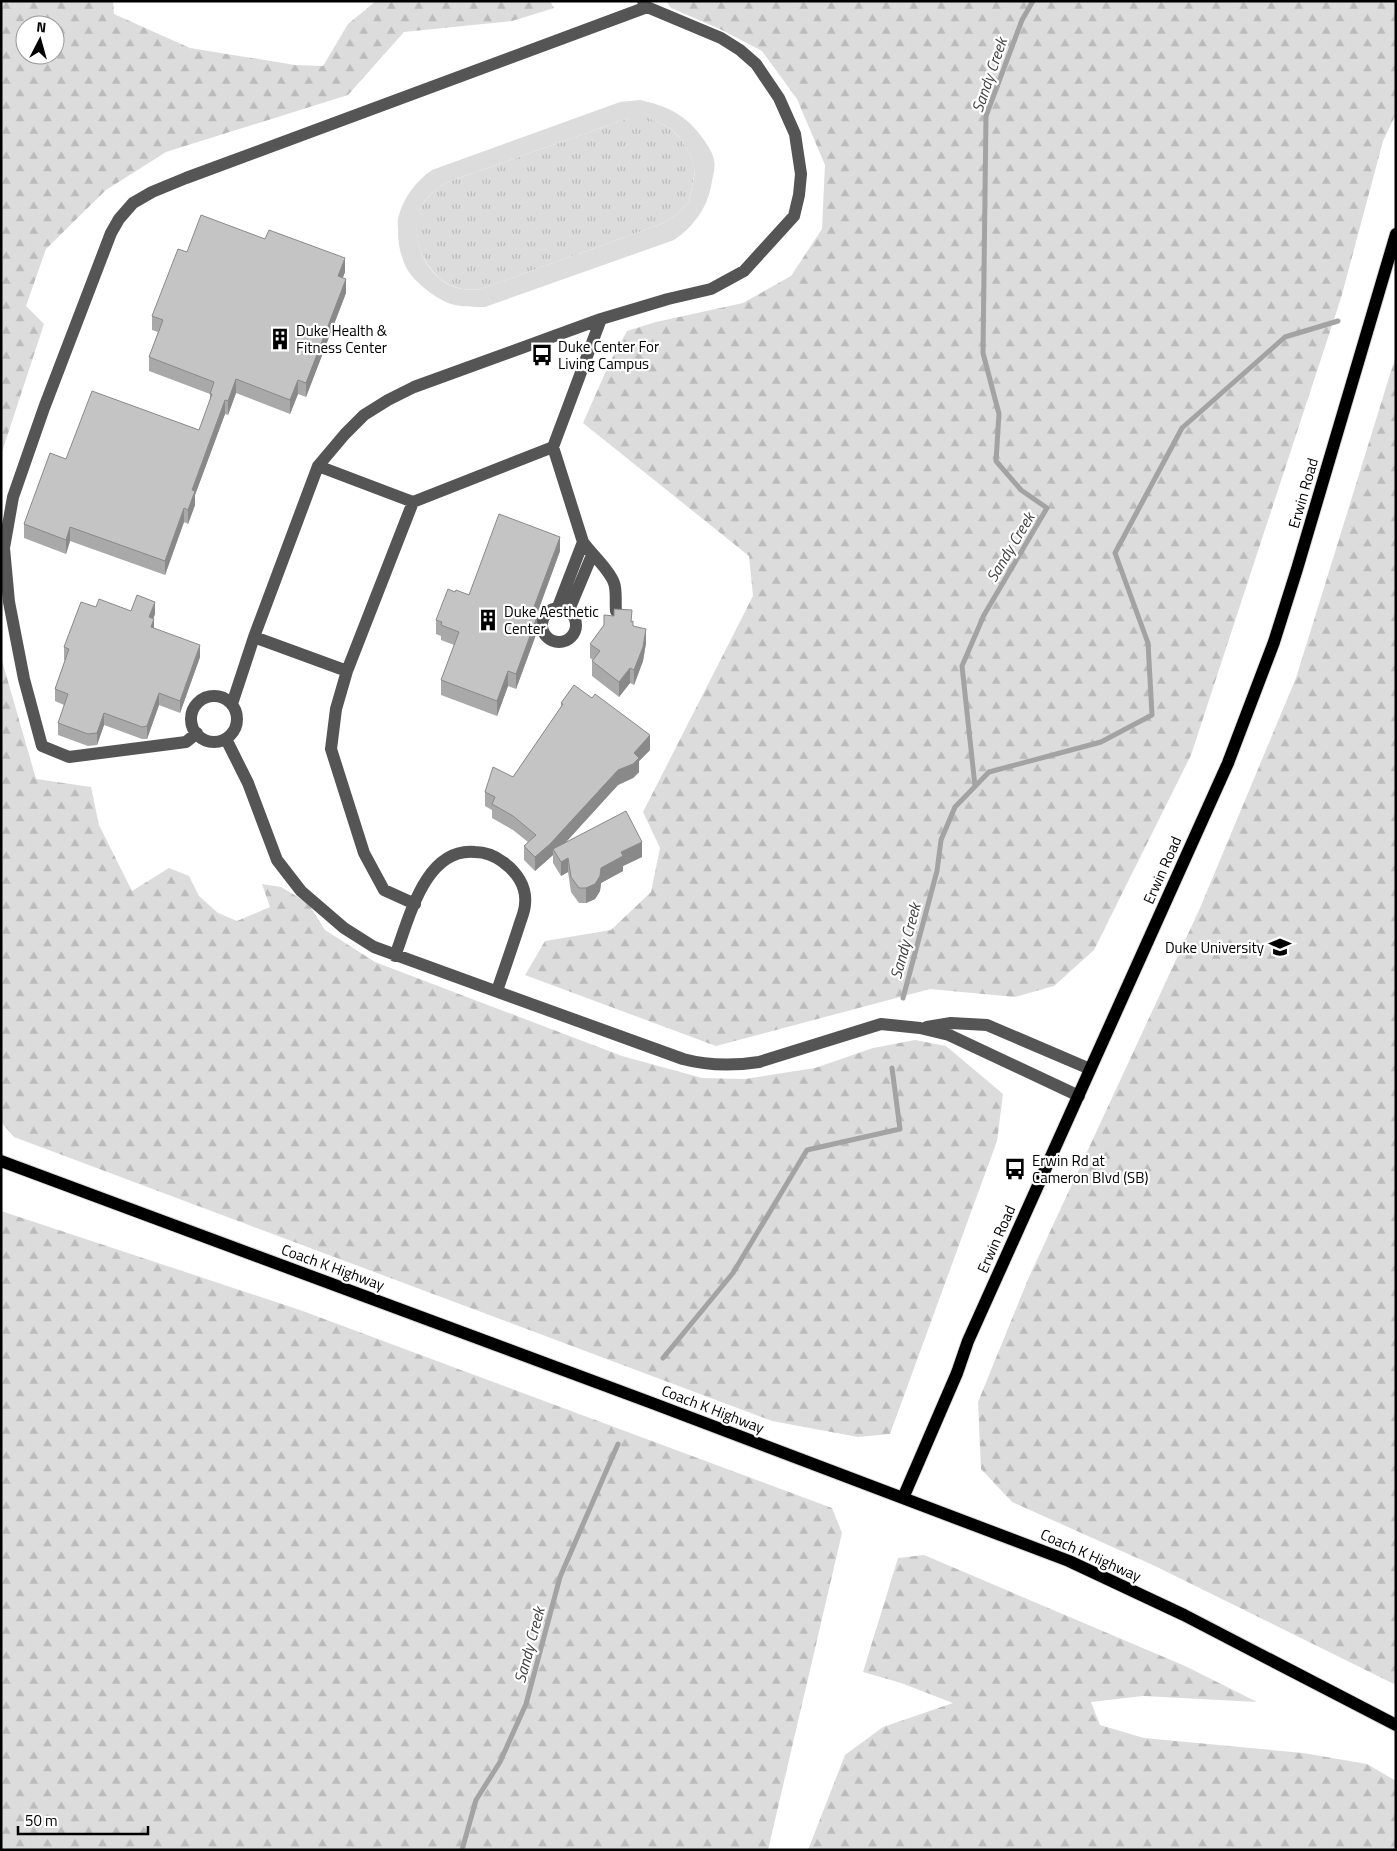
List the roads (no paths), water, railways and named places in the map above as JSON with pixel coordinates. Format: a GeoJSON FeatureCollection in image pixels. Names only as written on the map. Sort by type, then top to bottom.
{"type":"FeatureCollection","features":[{"type":"Feature","properties":{"kind":"main road","name":"Erwin Road"},"geometry":{"type":"LineString","coordinates":[[903,1498],[957,1373],[968,1341],[1228,763],[1268,658],[1309,532],[1396,234]]}},
{"type":"Feature","properties":{"kind":"main road","name":"Coach K Highway"},"geometry":{"type":"LineString","coordinates":[[1,1161],[1069,1561],[1184,1615],[1396,1725]]}},
{"type":"Feature","properties":{"kind":"lane"},"geometry":{"type":"LineString","coordinates":[[197,733],[186,742],[69,757],[42,746],[24,679],[9,602],[4,548],[13,497],[72,331],[104,250],[119,219],[133,203],[152,192],[186,178],[645,4],[721,38],[740,50],[756,64],[779,98],[795,134],[801,174],[794,216],[744,272],[711,290],[601,319],[414,387],[364,415],[318,466],[254,637],[232,704]]}},
{"type":"Feature","properties":{"kind":"lane"},"geometry":{"type":"LineString","coordinates":[[601,319],[553,446],[583,542],[615,584],[616,611]]}},
{"type":"Feature","properties":{"kind":"lane"},"geometry":{"type":"LineString","coordinates":[[318,466],[413,502],[553,446]]}},
{"type":"Feature","properties":{"kind":"lane"},"geometry":{"type":"LineString","coordinates":[[413,502],[347,671],[336,709],[331,749],[364,853],[384,890],[415,904]]}},
{"type":"Feature","properties":{"kind":"lane"},"geometry":{"type":"LineString","coordinates":[[583,542],[564,609],[592,555]]}},
{"type":"Feature","properties":{"kind":"lane"},"geometry":{"type":"LineString","coordinates":[[254,637],[347,671]]}},
{"type":"Feature","properties":{"kind":"lane"},"geometry":{"type":"LineString","coordinates":[[212,696],[220,697],[232,704],[237,720],[232,734],[226,739],[217,742],[209,741],[197,733],[192,721],[192,713],[201,700],[212,696]]}},
{"type":"Feature","properties":{"kind":"lane"},"geometry":{"type":"LineString","coordinates":[[226,739],[248,783],[277,860],[301,891],[344,928],[374,947],[684,1059],[704,1064],[759,1062],[881,1024],[920,1028],[949,1035],[1079,1096]]}},
{"type":"Feature","properties":{"kind":"lane"},"geometry":{"type":"LineString","coordinates":[[396,956],[415,904],[428,877],[436,867],[452,854],[460,852],[480,852],[491,855],[513,870],[523,885],[525,904],[497,992]]}},
{"type":"Feature","properties":{"kind":"lane"},"geometry":{"type":"LineString","coordinates":[[920,1028],[950,1023],[987,1025],[1090,1069]]}},
{"type":"Feature","properties":{"kind":"waterway","name":"Sandy Creek"},"geometry":{"type":"LineString","coordinates":[[975,786],[962,666],[984,615],[1047,508],[1021,490],[996,461],[999,414],[983,353],[986,116],[1022,20],[1033,1]]}},
{"type":"Feature","properties":{"kind":"waterway"},"geometry":{"type":"LineString","coordinates":[[903,998],[937,871],[941,840],[955,807],[989,772],[1101,742],[1152,715],[1148,643],[1115,553],[1182,428],[1285,337],[1338,321]]}},
{"type":"Feature","properties":{"kind":"waterway","name":"Sandy Creek"},"geometry":{"type":"LineString","coordinates":[[663,1358],[733,1273],[807,1150],[900,1129],[892,1068]]}},
{"type":"Feature","properties":{"kind":"waterway","name":"Sandy Creek"},"geometry":{"type":"LineString","coordinates":[[462,1850],[476,1800],[500,1762],[526,1704],[560,1577],[618,1444]]}},
{"type":"Feature","properties":{"kind":"place","name":"Duke Health & Fitness Center"},"geometry":{"type":"Point","coordinates":[280,339]}},
{"type":"Feature","properties":{"kind":"place","name":"Duke Center For Living Campus"},"geometry":{"type":"Point","coordinates":[542,355]}},
{"type":"Feature","properties":{"kind":"place","name":"Duke Aesthetic Center"},"geometry":{"type":"Point","coordinates":[488,620]}},
{"type":"Feature","properties":{"kind":"place","name":"Duke University"},"geometry":{"type":"Point","coordinates":[1280,947]}},
{"type":"Feature","properties":{"kind":"place","name":"Erwin Rd at Cameron Blvd (SB)"},"geometry":{"type":"Point","coordinates":[1015,1169]}}]}
